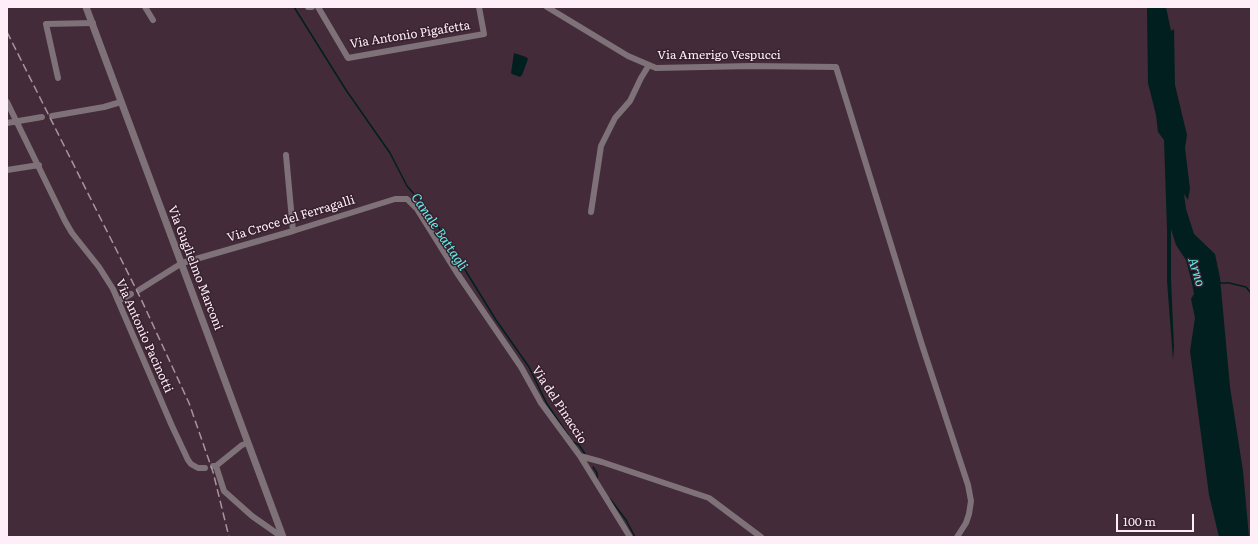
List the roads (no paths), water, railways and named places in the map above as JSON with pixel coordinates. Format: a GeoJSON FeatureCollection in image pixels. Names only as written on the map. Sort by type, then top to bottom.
{"type":"FeatureCollection","features":[{"type":"Feature","properties":{"kind":"street","name":"Via Guglielmo Marconi"},"geometry":{"type":"LineString","coordinates":[[86,7],[283,537]]}},
{"type":"Feature","properties":{"kind":"street"},"geometry":{"type":"LineString","coordinates":[[145,7],[153,20]]}},
{"type":"Feature","properties":{"kind":"street","name":"Via Antonio Pigafetta"},"geometry":{"type":"LineString","coordinates":[[318,7],[348,58],[484,34],[480,7]]}},
{"type":"Feature","properties":{"kind":"street","name":"Via Amerigo Vespucci"},"geometry":{"type":"LineString","coordinates":[[547,7],[628,56],[656,68],[836,66],[922,345],[968,485],[971,501],[969,514],[966,523],[957,537]]}},
{"type":"Feature","properties":{"kind":"street"},"geometry":{"type":"LineString","coordinates":[[58,78],[46,24],[92,23]]}},
{"type":"Feature","properties":{"kind":"street"},"geometry":{"type":"LineString","coordinates":[[591,212],[601,146],[615,118],[630,101],[641,78],[650,66]]}},
{"type":"Feature","properties":{"kind":"street","name":"Via Antonio Pacinotti"},"geometry":{"type":"LineString","coordinates":[[7,102],[65,221],[79,243],[99,267],[113,289],[188,460],[191,464],[198,468],[205,468]]}},
{"type":"Feature","properties":{"kind":"street"},"geometry":{"type":"LineString","coordinates":[[52,116],[104,107],[121,102]]}},
{"type":"Feature","properties":{"kind":"street"},"geometry":{"type":"LineString","coordinates":[[7,123],[42,117]]}},
{"type":"Feature","properties":{"kind":"street"},"geometry":{"type":"LineString","coordinates":[[286,155],[293,231]]}},
{"type":"Feature","properties":{"kind":"street"},"geometry":{"type":"LineString","coordinates":[[7,170],[39,165]]}},
{"type":"Feature","properties":{"kind":"street","name":"Via Croce del Ferragalli"},"geometry":{"type":"LineString","coordinates":[[139,290],[182,263],[293,231],[395,199],[407,198]]}},
{"type":"Feature","properties":{"kind":"street","name":"Via del Pinaccio"},"geometry":{"type":"LineString","coordinates":[[407,198],[417,209],[521,367],[541,403],[580,456],[709,498],[761,537]]}},
{"type":"Feature","properties":{"kind":"street"},"geometry":{"type":"LineString","coordinates":[[118,301],[131,294]]}},
{"type":"Feature","properties":{"kind":"street"},"geometry":{"type":"LineString","coordinates":[[248,443],[242,445],[215,466],[224,491],[252,516],[283,537]]}},
{"type":"Feature","properties":{"kind":"street"},"geometry":{"type":"LineString","coordinates":[[580,456],[630,537]]}},
{"type":"Feature","properties":{"kind":"water","name":"Arno"},"geometry":{"type":"Polygon","coordinates":[[[1147,7],[1166,7],[1171,31],[1174,29],[1175,85],[1187,135],[1185,148],[1190,189],[1188,200],[1184,194],[1186,209],[1194,234],[1215,254],[1220,278],[1230,387],[1243,471],[1249,537],[1219,537],[1209,495],[1190,351],[1195,318],[1191,299],[1194,294],[1186,260],[1176,245],[1171,229],[1173,360],[1167,281],[1164,140],[1158,132],[1156,115],[1148,83],[1147,7]]]}},
{"type":"Feature","properties":{"kind":"water"},"geometry":{"type":"Polygon","coordinates":[[[514,53],[528,59],[520,77],[511,73],[514,53]]]}},
{"type":"Feature","properties":{"kind":"waterway","name":"Canale Battagli"},"geometry":{"type":"LineString","coordinates":[[294,7],[346,90],[390,153],[407,186],[428,210],[496,320],[529,367],[547,404],[568,435]]}},
{"type":"Feature","properties":{"kind":"waterway"},"geometry":{"type":"LineString","coordinates":[[1218,283],[1229,283],[1246,287],[1251,293]]}},
{"type":"Feature","properties":{"kind":"waterway","name":"Canale Battagli"},"geometry":{"type":"LineString","coordinates":[[573,442],[579,445],[585,454]]}},
{"type":"Feature","properties":{"kind":"waterway","name":"Canale Battagli"},"geometry":{"type":"LineString","coordinates":[[593,467],[597,473],[597,479]]}},
{"type":"Feature","properties":{"kind":"waterway","name":"Canale Battagli"},"geometry":{"type":"LineString","coordinates":[[610,499],[626,520],[635,537]]}},
{"type":"Feature","properties":{"kind":"railway"},"geometry":{"type":"LineString","coordinates":[[7,32],[141,299],[189,403],[213,472],[229,537]]}}]}
